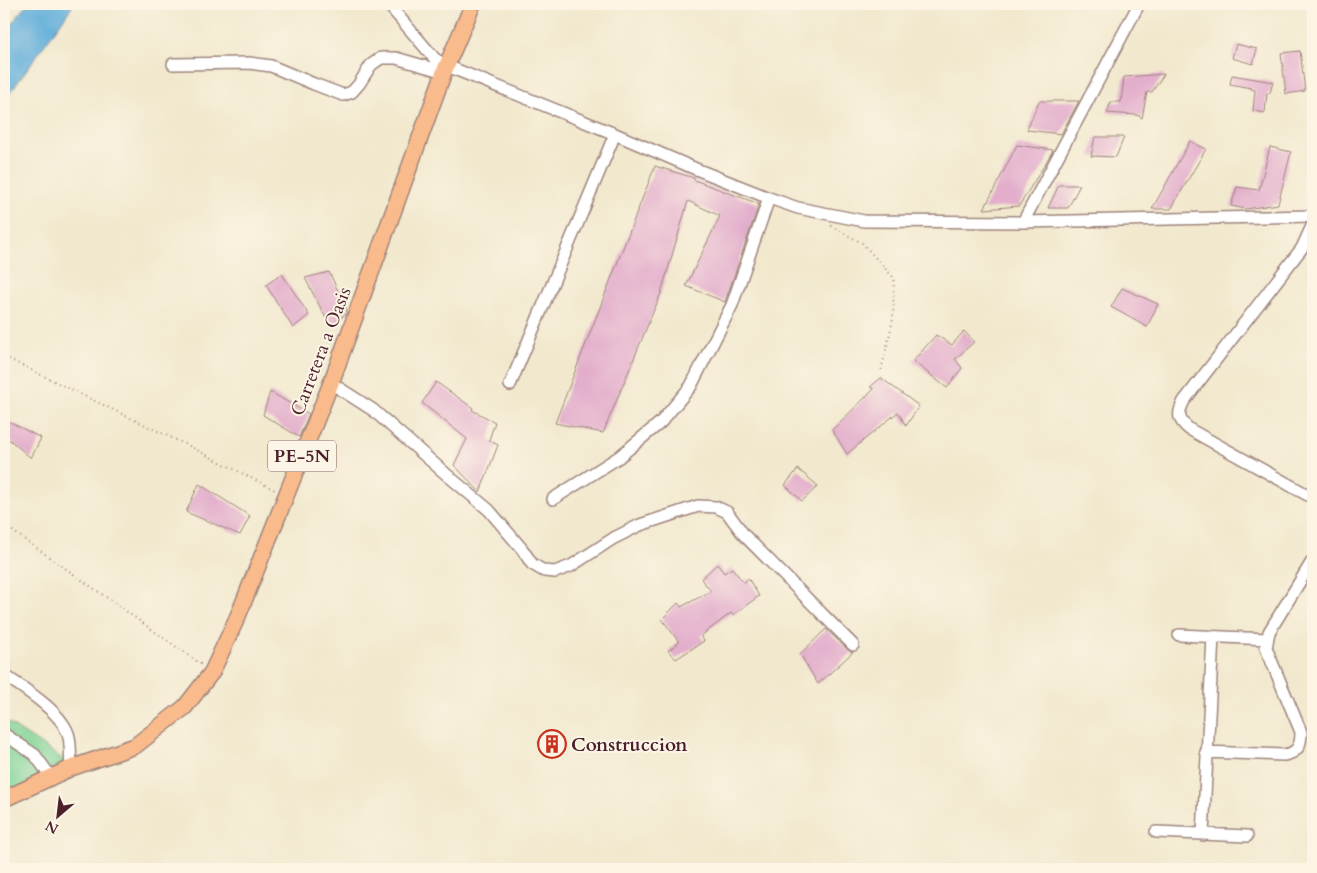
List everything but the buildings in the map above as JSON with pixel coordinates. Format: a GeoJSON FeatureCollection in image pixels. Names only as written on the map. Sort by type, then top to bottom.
{"type":"FeatureCollection","features":[{"type":"Feature","properties":{"kind":"main road","name":"Carretera a Oasis"},"geometry":{"type":"LineString","coordinates":[[4,799],[71,768],[135,746],[185,707],[212,672],[238,616],[286,496],[330,383],[446,69],[473,4]]}},
{"type":"Feature","properties":{"kind":"street"},"geometry":{"type":"LineString","coordinates":[[388,4],[435,59],[446,69]]}},
{"type":"Feature","properties":{"kind":"street"},"geometry":{"type":"LineString","coordinates":[[1023,222],[1139,4]]}},
{"type":"Feature","properties":{"kind":"street"},"geometry":{"type":"LineString","coordinates":[[173,64],[249,63],[271,66],[343,95],[352,92],[371,65],[381,58],[396,58],[446,69],[615,134],[769,198],[798,208],[864,221],[1023,222],[1313,216]]}},
{"type":"Feature","properties":{"kind":"street"},"geometry":{"type":"LineString","coordinates":[[510,385],[615,134]]}},
{"type":"Feature","properties":{"kind":"street"},"geometry":{"type":"LineString","coordinates":[[553,499],[619,457],[661,422],[691,386],[732,305],[769,198]]}},
{"type":"Feature","properties":{"kind":"street"},"geometry":{"type":"LineString","coordinates":[[1313,224],[1302,248],[1184,401],[1180,408],[1179,416],[1182,423],[1189,429],[1313,498]]}},
{"type":"Feature","properties":{"kind":"street"},"geometry":{"type":"LineString","coordinates":[[330,383],[373,410],[489,510],[522,549],[532,564],[544,571],[555,572],[571,566],[614,538],[640,525],[698,506],[716,507],[727,512],[744,535],[853,645]]}},
{"type":"Feature","properties":{"kind":"street"},"geometry":{"type":"LineString","coordinates":[[1206,752],[1284,755],[1292,754],[1301,742],[1301,732],[1266,648],[1269,632],[1313,560]]}},
{"type":"Feature","properties":{"kind":"street"},"geometry":{"type":"LineString","coordinates":[[1179,634],[1267,639]]}},
{"type":"Feature","properties":{"kind":"street"},"geometry":{"type":"LineString","coordinates":[[1203,834],[1213,637]]}},
{"type":"Feature","properties":{"kind":"street"},"geometry":{"type":"LineString","coordinates":[[4,675],[38,700],[60,720],[69,735],[71,768]]}},
{"type":"Feature","properties":{"kind":"street"},"geometry":{"type":"LineString","coordinates":[[4,734],[34,755],[51,777]]}},
{"type":"Feature","properties":{"kind":"street"},"geometry":{"type":"LineString","coordinates":[[1156,832],[1247,836]]}},
{"type":"Feature","properties":{"kind":"path"},"geometry":{"type":"LineString","coordinates":[[830,226],[862,243],[894,278],[893,320],[881,371]]}},
{"type":"Feature","properties":{"kind":"path"},"geometry":{"type":"LineString","coordinates":[[4,358],[189,446],[286,496]]}},
{"type":"Feature","properties":{"kind":"path"},"geometry":{"type":"LineString","coordinates":[[4,525],[212,672]]}},
{"type":"Feature","properties":{"kind":"green space"},"geometry":{"type":"Polygon","coordinates":[[[4,720],[67,762],[4,795],[4,720]]]}},
{"type":"Feature","properties":{"kind":"water"},"geometry":{"type":"Polygon","coordinates":[[[27,4],[74,4],[4,101],[4,33],[27,4]]]}},
{"type":"Feature","properties":{"kind":"place","name":"Construccion"},"geometry":{"type":"Point","coordinates":[552,744]}}]}
